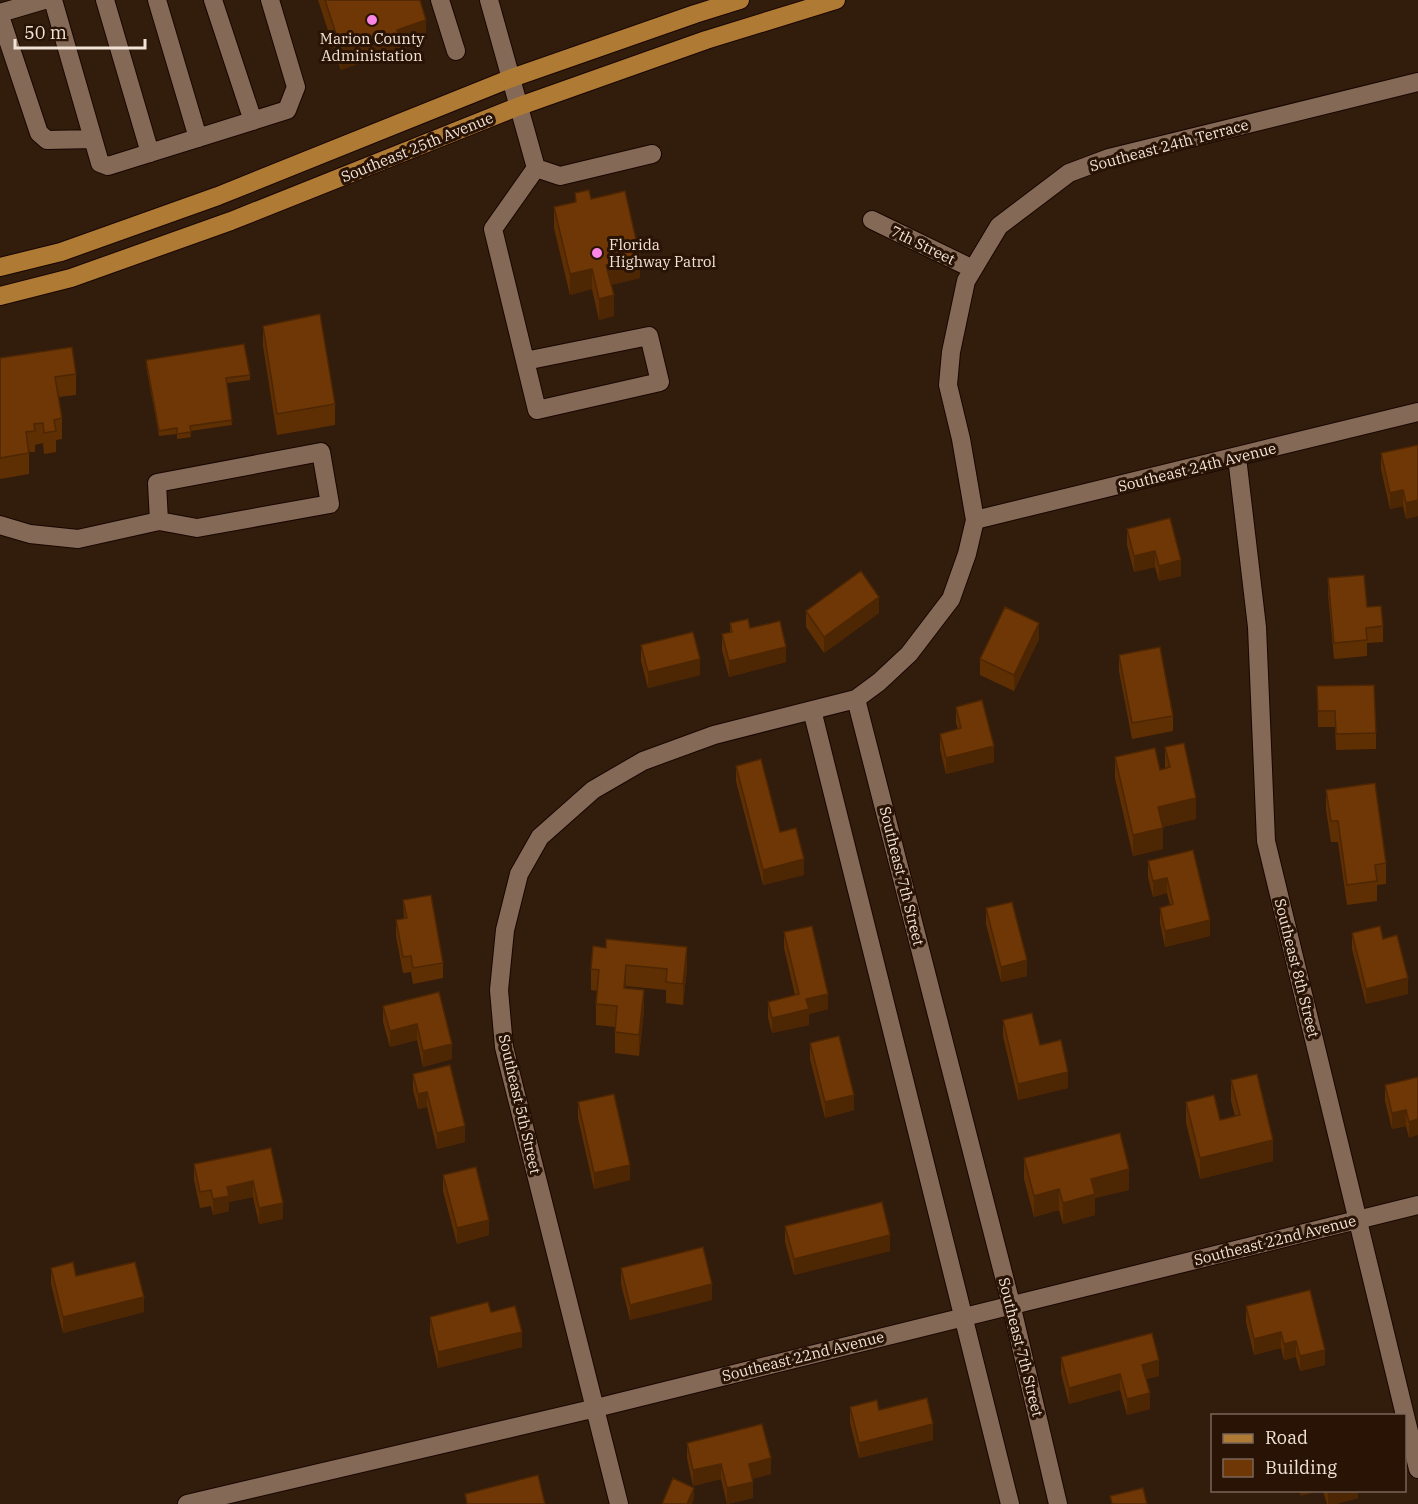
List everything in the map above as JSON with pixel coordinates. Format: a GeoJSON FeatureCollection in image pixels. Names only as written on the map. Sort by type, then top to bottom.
{"type":"FeatureCollection","features":[{"type":"Feature","properties":{"kind":"main road","name":"Southeast 25th Avenue"},"geometry":{"type":"LineString","coordinates":[[0,267],[61,252],[218,196],[509,79],[740,0]]}},
{"type":"Feature","properties":{"kind":"main road","name":"Southeast 25th Avenue"},"geometry":{"type":"LineString","coordinates":[[0,296],[71,278],[231,221],[517,107],[706,40],[836,0]]}},
{"type":"Feature","properties":{"kind":"street"},"geometry":{"type":"LineString","coordinates":[[44,0],[0,14],[39,133],[47,140],[93,140]]}},
{"type":"Feature","properties":{"kind":"street"},"geometry":{"type":"LineString","coordinates":[[53,0],[100,163],[108,166],[287,110],[296,87],[270,0]]}},
{"type":"Feature","properties":{"kind":"street"},"geometry":{"type":"LineString","coordinates":[[105,0],[150,153]]}},
{"type":"Feature","properties":{"kind":"street"},"geometry":{"type":"LineString","coordinates":[[157,0],[198,138]]}},
{"type":"Feature","properties":{"kind":"street"},"geometry":{"type":"LineString","coordinates":[[213,0],[253,121]]}},
{"type":"Feature","properties":{"kind":"street"},"geometry":{"type":"LineString","coordinates":[[440,0],[456,51]]}},
{"type":"Feature","properties":{"kind":"street"},"geometry":{"type":"LineString","coordinates":[[489,0],[509,79],[536,168]]}},
{"type":"Feature","properties":{"kind":"street","name":"Southeast 24th Terrace"},"geometry":{"type":"LineString","coordinates":[[970,275],[999,226],[1069,173],[1109,158],[1418,82]]}},
{"type":"Feature","properties":{"kind":"street"},"geometry":{"type":"LineString","coordinates":[[536,168],[560,176],[652,154]]}},
{"type":"Feature","properties":{"kind":"street"},"geometry":{"type":"LineString","coordinates":[[525,361],[649,336],[660,382],[537,410],[525,361],[493,229],[536,168]]}},
{"type":"Feature","properties":{"kind":"street","name":"7th Street"},"geometry":{"type":"LineString","coordinates":[[872,220],[970,275]]}},
{"type":"Feature","properties":{"kind":"street"},"geometry":{"type":"LineString","coordinates":[[856,699],[879,682],[909,654],[951,599],[967,554],[975,520],[961,439],[948,385],[951,352],[970,275]]}},
{"type":"Feature","properties":{"kind":"street","name":"Southeast 24th Avenue"},"geometry":{"type":"LineString","coordinates":[[975,520],[1237,458],[1418,412]]}},
{"type":"Feature","properties":{"kind":"street"},"geometry":{"type":"LineString","coordinates":[[0,525],[30,534],[78,540],[159,521],[197,528],[330,504],[321,452],[157,483],[159,521]]}},
{"type":"Feature","properties":{"kind":"street","name":"Southeast 8th Street"},"geometry":{"type":"LineString","coordinates":[[1237,458],[1257,627],[1266,841],[1405,1414]]}},
{"type":"Feature","properties":{"kind":"street","name":"Southeast 5th Street"},"geometry":{"type":"LineString","coordinates":[[619,1504],[504,1047],[499,990],[505,930],[519,874],[540,837],[593,790],[643,761],[714,735],[856,699]]}},
{"type":"Feature","properties":{"kind":"street","name":"Southeast 7th Street"},"geometry":{"type":"LineString","coordinates":[[856,699],[1011,1304],[1058,1504]]}},
{"type":"Feature","properties":{"kind":"street"},"geometry":{"type":"LineString","coordinates":[[812,711],[1010,1504]]}},
{"type":"Feature","properties":{"kind":"street","name":"Southeast 22nd Avenue"},"geometry":{"type":"LineString","coordinates":[[187,1504],[596,1408],[1418,1204]]}},
{"type":"Feature","properties":{"kind":"street","name":"Southeast 8th Street"},"geometry":{"type":"LineString","coordinates":[[1406,1420],[1418,1469]]}},
{"type":"Feature","properties":{"kind":"building","name":"Marion County Administation"},"geometry":{"type":"Polygon","coordinates":[[[325,0],[420,0],[426,20],[397,30],[398,34],[372,43],[370,38],[341,49],[325,0]]]}},
{"type":"Feature","properties":{"kind":"building","name":"Florida Highway Patrol"},"geometry":{"type":"Polygon","coordinates":[[[589,190],[591,199],[625,191],[640,257],[606,265],[614,295],[599,299],[592,269],[570,274],[554,207],[576,202],[575,193],[589,190]]]}},
{"type":"Feature","properties":{"kind":"building"},"geometry":{"type":"Polygon","coordinates":[[[320,314],[335,404],[277,414],[263,326],[320,314]]]}},
{"type":"Feature","properties":{"kind":"building"},"geometry":{"type":"Polygon","coordinates":[[[244,344],[250,375],[226,378],[232,420],[190,426],[191,432],[177,434],[177,428],[159,431],[146,360],[244,344]]]}},
{"type":"Feature","properties":{"kind":"building"},"geometry":{"type":"Polygon","coordinates":[[[72,347],[76,374],[55,377],[62,418],[54,420],[56,431],[44,433],[43,423],[34,424],[35,431],[26,432],[29,453],[0,458],[0,358],[72,347]]]}},
{"type":"Feature","properties":{"kind":"building"},"geometry":{"type":"Polygon","coordinates":[[[1418,445],[1418,500],[1406,503],[1403,490],[1390,493],[1381,453],[1418,445]]]}},
{"type":"Feature","properties":{"kind":"building"},"geometry":{"type":"Polygon","coordinates":[[[1170,518],[1181,560],[1159,566],[1155,551],[1134,556],[1127,529],[1170,518]]]}},
{"type":"Feature","properties":{"kind":"building"},"geometry":{"type":"Polygon","coordinates":[[[861,571],[879,597],[824,637],[806,611],[861,571]]]}},
{"type":"Feature","properties":{"kind":"building"},"geometry":{"type":"Polygon","coordinates":[[[1364,575],[1367,607],[1381,606],[1383,626],[1366,628],[1367,640],[1334,643],[1328,578],[1364,575]]]}},
{"type":"Feature","properties":{"kind":"building"},"geometry":{"type":"Polygon","coordinates":[[[1005,607],[1039,623],[1014,675],[980,659],[1005,607]]]}},
{"type":"Feature","properties":{"kind":"building"},"geometry":{"type":"Polygon","coordinates":[[[748,619],[750,628],[780,621],[786,647],[729,661],[722,634],[732,632],[730,623],[748,619]]]}},
{"type":"Feature","properties":{"kind":"building"},"geometry":{"type":"Polygon","coordinates":[[[693,632],[700,659],[648,672],[641,645],[693,632]]]}},
{"type":"Feature","properties":{"kind":"building"},"geometry":{"type":"Polygon","coordinates":[[[1160,647],[1173,716],[1132,723],[1119,655],[1160,647]]]}},
{"type":"Feature","properties":{"kind":"building"},"geometry":{"type":"Polygon","coordinates":[[[1374,685],[1376,733],[1336,734],[1335,711],[1318,711],[1317,686],[1374,685]]]}},
{"type":"Feature","properties":{"kind":"building"},"geometry":{"type":"Polygon","coordinates":[[[982,700],[994,746],[946,758],[940,734],[961,728],[956,707],[982,700]]]}},
{"type":"Feature","properties":{"kind":"building"},"geometry":{"type":"Polygon","coordinates":[[[1184,743],[1196,798],[1158,807],[1163,828],[1133,835],[1115,757],[1155,748],[1160,770],[1170,767],[1165,747],[1184,743]]]}},
{"type":"Feature","properties":{"kind":"building"},"geometry":{"type":"Polygon","coordinates":[[[761,759],[780,832],[796,828],[804,859],[763,870],[736,766],[761,759]]]}},
{"type":"Feature","properties":{"kind":"building"},"geometry":{"type":"Polygon","coordinates":[[[1375,783],[1386,863],[1375,865],[1377,881],[1347,885],[1338,821],[1331,821],[1326,790],[1375,783]]]}},
{"type":"Feature","properties":{"kind":"building"},"geometry":{"type":"Polygon","coordinates":[[[1193,850],[1210,920],[1165,931],[1160,908],[1173,904],[1167,878],[1153,881],[1148,861],[1193,850]]]}},
{"type":"Feature","properties":{"kind":"building"},"geometry":{"type":"Polygon","coordinates":[[[431,895],[443,963],[413,968],[411,956],[403,957],[396,920],[407,918],[403,900],[431,895]]]}},
{"type":"Feature","properties":{"kind":"building"},"geometry":{"type":"Polygon","coordinates":[[[1012,902],[1027,960],[1001,967],[986,908],[1012,902]]]}},
{"type":"Feature","properties":{"kind":"building"},"geometry":{"type":"Polygon","coordinates":[[[812,926],[828,994],[806,999],[809,1009],[772,1018],[768,1002],[799,994],[784,932],[812,926]]]}},
{"type":"Feature","properties":{"kind":"building"},"geometry":{"type":"Polygon","coordinates":[[[1380,926],[1383,939],[1397,935],[1408,978],[1366,989],[1352,933],[1380,926]]]}},
{"type":"Feature","properties":{"kind":"building"},"geometry":{"type":"Polygon","coordinates":[[[606,939],[687,947],[683,984],[666,982],[667,969],[626,965],[624,988],[644,990],[639,1035],[615,1032],[617,1006],[596,1004],[599,970],[591,969],[593,946],[606,948],[606,939]]]}},
{"type":"Feature","properties":{"kind":"building"},"geometry":{"type":"Polygon","coordinates":[[[439,992],[452,1044],[423,1051],[417,1024],[390,1031],[383,1006],[439,992]]]}},
{"type":"Feature","properties":{"kind":"building"},"geometry":{"type":"Polygon","coordinates":[[[1032,1013],[1040,1045],[1061,1040],[1068,1072],[1018,1084],[1003,1020],[1032,1013]]]}},
{"type":"Feature","properties":{"kind":"building"},"geometry":{"type":"Polygon","coordinates":[[[839,1036],[854,1095],[825,1102],[810,1043],[839,1036]]]}},
{"type":"Feature","properties":{"kind":"building"},"geometry":{"type":"Polygon","coordinates":[[[450,1065],[465,1126],[437,1133],[427,1092],[418,1094],[413,1074],[450,1065]]]}},
{"type":"Feature","properties":{"kind":"building"},"geometry":{"type":"Polygon","coordinates":[[[1257,1074],[1273,1140],[1200,1158],[1186,1102],[1214,1095],[1220,1120],[1240,1115],[1231,1080],[1257,1074]]]}},
{"type":"Feature","properties":{"kind":"building"},"geometry":{"type":"Polygon","coordinates":[[[1418,1077],[1418,1119],[1409,1122],[1406,1110],[1392,1113],[1385,1085],[1418,1077]]]}},
{"type":"Feature","properties":{"kind":"building"},"geometry":{"type":"Polygon","coordinates":[[[614,1094],[630,1165],[594,1173],[578,1102],[614,1094]]]}},
{"type":"Feature","properties":{"kind":"building"},"geometry":{"type":"Polygon","coordinates":[[[1120,1133],[1129,1169],[1091,1179],[1095,1194],[1063,1203],[1059,1189],[1034,1196],[1024,1158],[1120,1133]]]}},
{"type":"Feature","properties":{"kind":"building"},"geometry":{"type":"Polygon","coordinates":[[[271,1148],[283,1203],[259,1208],[253,1181],[227,1187],[229,1196],[213,1199],[211,1190],[200,1192],[194,1164],[271,1148]]]}},
{"type":"Feature","properties":{"kind":"building"},"geometry":{"type":"Polygon","coordinates":[[[476,1167],[489,1220],[457,1228],[443,1175],[476,1167]]]}},
{"type":"Feature","properties":{"kind":"building"},"geometry":{"type":"Polygon","coordinates":[[[882,1202],[890,1235],[794,1259],[785,1226],[882,1202]]]}},
{"type":"Feature","properties":{"kind":"building"},"geometry":{"type":"Polygon","coordinates":[[[703,1247],[712,1284],[630,1305],[621,1268],[703,1247]]]}},
{"type":"Feature","properties":{"kind":"building"},"geometry":{"type":"Polygon","coordinates":[[[73,1262],[76,1276],[135,1262],[144,1297],[63,1317],[51,1268],[73,1262]]]}},
{"type":"Feature","properties":{"kind":"building"},"geometry":{"type":"Polygon","coordinates":[[[1310,1290],[1325,1350],[1300,1356],[1296,1341],[1284,1344],[1281,1332],[1254,1339],[1246,1306],[1310,1290]]]}},
{"type":"Feature","properties":{"kind":"building"},"geometry":{"type":"Polygon","coordinates":[[[488,1302],[491,1312],[515,1306],[522,1332],[438,1352],[430,1317],[488,1302]]]}},
{"type":"Feature","properties":{"kind":"building"},"geometry":{"type":"Polygon","coordinates":[[[1152,1333],[1159,1360],[1142,1365],[1150,1393],[1127,1399],[1120,1374],[1069,1388],[1061,1357],[1152,1333]]]}},
{"type":"Feature","properties":{"kind":"building"},"geometry":{"type":"Polygon","coordinates":[[[927,1398],[933,1424],[859,1443],[850,1407],[877,1400],[879,1410],[927,1398]]]}},
{"type":"Feature","properties":{"kind":"building"},"geometry":{"type":"Polygon","coordinates":[[[762,1424],[771,1458],[749,1464],[753,1482],[727,1488],[721,1464],[693,1470],[687,1443],[762,1424]]]}},
{"type":"Feature","properties":{"kind":"building"},"geometry":{"type":"Polygon","coordinates":[[[538,1475],[545,1504],[467,1504],[465,1494],[538,1475]]]}},
{"type":"Feature","properties":{"kind":"building"},"geometry":{"type":"Polygon","coordinates":[[[673,1478],[694,1488],[687,1504],[662,1504],[673,1478]]]}},
{"type":"Feature","properties":{"kind":"building"},"geometry":{"type":"Polygon","coordinates":[[[1143,1488],[1147,1504],[1112,1504],[1110,1496],[1143,1488]]]}},
{"type":"Feature","properties":{"kind":"place","name":"Marion County Administation"},"geometry":{"type":"Point","coordinates":[372,20]}},
{"type":"Feature","properties":{"kind":"place","name":"Florida Highway Patrol"},"geometry":{"type":"Point","coordinates":[597,253]}}]}
